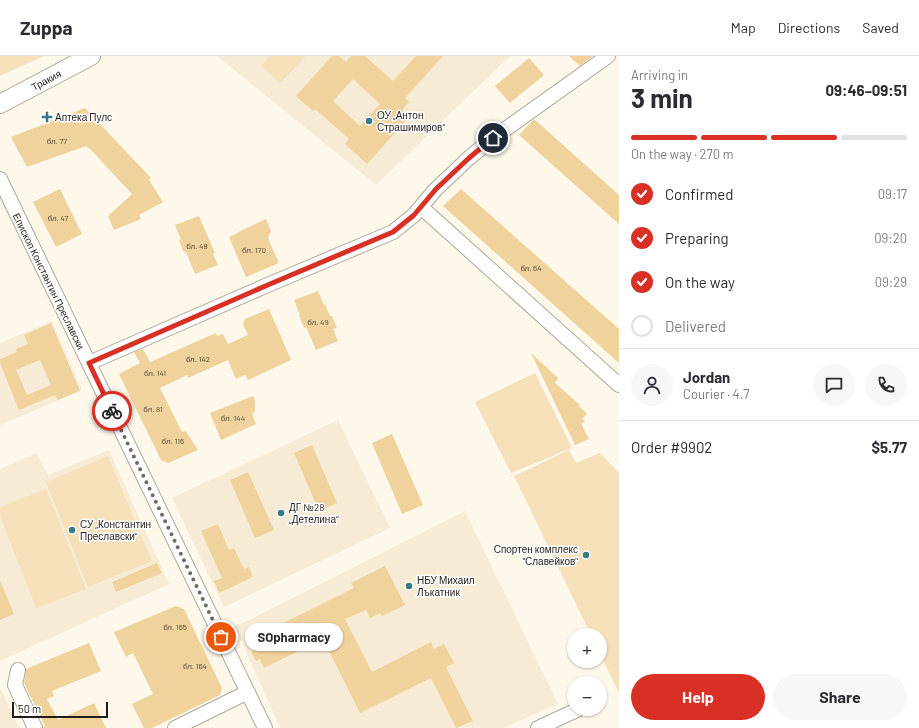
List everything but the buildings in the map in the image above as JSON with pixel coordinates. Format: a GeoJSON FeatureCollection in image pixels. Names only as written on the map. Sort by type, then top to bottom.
{"type":"FeatureCollection","features":[{"type":"Feature","properties":{"kind":"main road","name":"Тракия"},"geometry":{"type":"LineString","coordinates":[[0,104],[91,56]]}},
{"type":"Feature","properties":{"kind":"street"},"geometry":{"type":"LineString","coordinates":[[89,363],[393,232],[414,215],[436,189],[493,138],[608,56]]}},
{"type":"Feature","properties":{"kind":"street","name":"Епископ Константин Преславски"},"geometry":{"type":"LineString","coordinates":[[0,179],[265,728]]}},
{"type":"Feature","properties":{"kind":"street"},"geometry":{"type":"LineString","coordinates":[[421,206],[619,385]]}},
{"type":"Feature","properties":{"kind":"street"},"geometry":{"type":"LineString","coordinates":[[18,670],[15,685],[35,728]]}},
{"type":"Feature","properties":{"kind":"street"},"geometry":{"type":"LineString","coordinates":[[175,728],[248,692]]}},
{"type":"Feature","properties":{"kind":"street"},"geometry":{"type":"LineString","coordinates":[[538,728],[567,715]]}},
{"type":"Feature","properties":{"kind":"shaded area"},"geometry":{"type":"Polygon","coordinates":[[[0,56],[44,56],[0,76],[0,56]]]}},
{"type":"Feature","properties":{"kind":"shaded area","name":"ОУ „Антон Страшимиров“"},"geometry":{"type":"Polygon","coordinates":[[[217,56],[510,56],[376,185],[217,56]]]}},
{"type":"Feature","properties":{"kind":"shaded area"},"geometry":{"type":"Polygon","coordinates":[[[270,56],[306,56],[280,83],[261,66],[270,56]]]}},
{"type":"Feature","properties":{"kind":"shaded area"},"geometry":{"type":"Polygon","coordinates":[[[52,321],[82,390],[0,425],[0,343],[52,321]]]}},
{"type":"Feature","properties":{"kind":"shaded area"},"geometry":{"type":"Polygon","coordinates":[[[535,373],[572,448],[511,473],[475,402],[535,373]]]}},
{"type":"Feature","properties":{"kind":"shaded area","name":"ДГ №28 „Детелина“"},"geometry":{"type":"Polygon","coordinates":[[[338,420],[390,528],[224,607],[172,498],[338,420]]]}},
{"type":"Feature","properties":{"kind":"shaded area","name":"СУ „Константин Преславски“"},"geometry":{"type":"Polygon","coordinates":[[[109,450],[169,584],[0,661],[0,469],[37,453],[48,475],[109,450]]]}},
{"type":"Feature","properties":{"kind":"shaded area","name":"Спортен комплекс \"Славейков\""},"geometry":{"type":"Polygon","coordinates":[[[569,450],[576,463],[600,453],[619,473],[619,693],[607,668],[607,628],[588,628],[514,476],[569,450]]]}},
{"type":"Feature","properties":{"kind":"shaded area"},"geometry":{"type":"Polygon","coordinates":[[[108,456],[152,561],[88,587],[46,482],[108,456]]]}},
{"type":"Feature","properties":{"kind":"shaded area"},"geometry":{"type":"Polygon","coordinates":[[[46,489],[86,589],[36,608],[0,516],[0,507],[46,489]]]}},
{"type":"Feature","properties":{"kind":"shaded area","name":"НБУ Михаил Лъкатник"},"geometry":{"type":"Polygon","coordinates":[[[465,511],[558,704],[503,728],[280,728],[235,627],[465,511]]]}},
{"type":"Feature","properties":{"kind":"shaded area"},"geometry":{"type":"Polygon","coordinates":[[[0,687],[19,728],[0,728],[0,687]]]}},
{"type":"Feature","properties":{"kind":"way so far"},"geometry":{"type":"LineString","coordinates":[[112,411],[221,637]]}},
{"type":"Feature","properties":{"kind":"place","name":"Аптека Пулс"},"geometry":{"type":"Point","coordinates":[47,117]}},
{"type":"Feature","properties":{"kind":"place","name":"ОУ „Антон Страшимиров“"},"geometry":{"type":"Point","coordinates":[369,121]}},
{"type":"Feature","properties":{"kind":"place","name":"ДГ №28 „Детелина“"},"geometry":{"type":"Point","coordinates":[281,513]}},
{"type":"Feature","properties":{"kind":"place","name":"СУ „Константин Преславски“"},"geometry":{"type":"Point","coordinates":[72,530]}},
{"type":"Feature","properties":{"kind":"place","name":"Спортен комплекс \"Славейков\""},"geometry":{"type":"Point","coordinates":[586,555]}},
{"type":"Feature","properties":{"kind":"place","name":"НБУ Михаил Лъкатник"},"geometry":{"type":"Point","coordinates":[409,586]}},
{"type":"Feature","properties":{"kind":"place","name":"SOpharmacy"},"geometry":{"type":"Point","coordinates":[221,637]}},
{"type":"Feature","properties":{"kind":"route"},"geometry":{"type":"LineString","coordinates":[[112,411],[89,363],[393,232],[414,215],[436,189],[493,138]]}}]}
